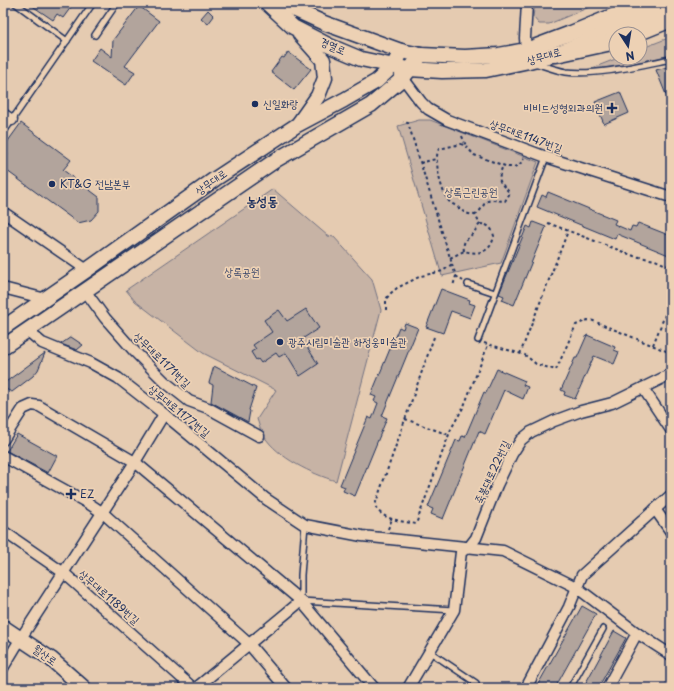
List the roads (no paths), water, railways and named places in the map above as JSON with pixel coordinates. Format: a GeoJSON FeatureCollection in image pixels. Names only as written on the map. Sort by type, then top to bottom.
{"type":"FeatureCollection","features":[{"type":"Feature","properties":{"kind":"main road"},"geometry":{"type":"LineString","coordinates":[[648,28],[671,19]]}},
{"type":"Feature","properties":{"kind":"main road"},"geometry":{"type":"LineString","coordinates":[[556,54],[608,43]]}},
{"type":"Feature","properties":{"kind":"street","name":"경열로"},"geometry":{"type":"LineString","coordinates":[[267,3],[293,27],[330,46],[361,58],[393,66],[406,73]]}},
{"type":"Feature","properties":{"kind":"street","name":"경열로"},"geometry":{"type":"LineString","coordinates":[[280,3],[324,23],[401,51]]}},
{"type":"Feature","properties":{"kind":"street"},"geometry":{"type":"LineString","coordinates":[[528,3],[525,38],[528,56]]}},
{"type":"Feature","properties":{"kind":"street","name":"상무대로"},"geometry":{"type":"LineString","coordinates":[[528,56],[595,14],[620,3]]}},
{"type":"Feature","properties":{"kind":"street","name":"상무대로"},"geometry":{"type":"LineString","coordinates":[[406,73],[486,70],[528,56],[571,33],[644,3]]}},
{"type":"Feature","properties":{"kind":"street","name":"상무대로"},"geometry":{"type":"LineString","coordinates":[[3,328],[215,179],[297,125],[377,81],[393,66],[401,51],[421,55],[465,57],[556,54],[671,5]]}},
{"type":"Feature","properties":{"kind":"street"},"geometry":{"type":"LineString","coordinates":[[293,27],[324,60],[325,78],[318,96],[297,125]]}},
{"type":"Feature","properties":{"kind":"street","name":"상무대로"},"geometry":{"type":"LineString","coordinates":[[3,347],[86,292],[160,239],[276,160],[370,105],[406,73],[421,55]]}},
{"type":"Feature","properties":{"kind":"street","name":"상무대로1147번길"},"geometry":{"type":"LineString","coordinates":[[406,73],[421,102],[435,114],[546,157],[671,197]]}},
{"type":"Feature","properties":{"kind":"street"},"geometry":{"type":"LineString","coordinates":[[3,114],[12,120]]}},
{"type":"Feature","properties":{"kind":"street"},"geometry":{"type":"LineString","coordinates":[[3,212],[87,270]]}},
{"type":"Feature","properties":{"kind":"street"},"geometry":{"type":"LineString","coordinates":[[3,288],[46,299]]}},
{"type":"Feature","properties":{"kind":"street","name":"상무대로1171번길"},"geometry":{"type":"LineString","coordinates":[[86,292],[105,318],[165,382],[189,401],[208,408],[259,436]]}},
{"type":"Feature","properties":{"kind":"street","name":"상무대로1177번길"},"geometry":{"type":"LineString","coordinates":[[28,331],[42,343],[105,370],[135,390],[266,499],[305,525],[362,536],[503,551],[576,588],[637,633],[670,653]]}},
{"type":"Feature","properties":{"kind":"street","name":"죽봉대로22번길"},"geometry":{"type":"LineString","coordinates":[[454,610],[461,552],[469,547],[476,538],[497,486],[512,454],[521,440],[530,432],[554,421],[581,411],[612,403],[671,374]]}},
{"type":"Feature","properties":{"kind":"street"},"geometry":{"type":"LineString","coordinates":[[643,388],[671,430]]}},
{"type":"Feature","properties":{"kind":"street"},"geometry":{"type":"LineString","coordinates":[[3,440],[23,409],[32,405],[39,406],[135,462],[301,601],[374,688]]}},
{"type":"Feature","properties":{"kind":"street"},"geometry":{"type":"LineString","coordinates":[[3,668],[103,513],[164,414]]}},
{"type":"Feature","properties":{"kind":"street"},"geometry":{"type":"LineString","coordinates":[[3,456],[88,503],[103,513],[248,643],[286,688]]}},
{"type":"Feature","properties":{"kind":"street"},"geometry":{"type":"LineString","coordinates":[[526,688],[569,607],[582,575],[671,495]]}},
{"type":"Feature","properties":{"kind":"street"},"geometry":{"type":"LineString","coordinates":[[655,509],[671,532]]}},
{"type":"Feature","properties":{"kind":"street","name":"상무대로1189번길"},"geometry":{"type":"LineString","coordinates":[[3,531],[64,573],[194,688]]}},
{"type":"Feature","properties":{"kind":"street"},"geometry":{"type":"LineString","coordinates":[[194,688],[301,601]]}},
{"type":"Feature","properties":{"kind":"street"},"geometry":{"type":"LineString","coordinates":[[408,688],[454,610]]}},
{"type":"Feature","properties":{"kind":"street","name":"월산로"},"geometry":{"type":"LineString","coordinates":[[3,627],[56,663],[84,688]]}},
{"type":"Feature","properties":{"kind":"street"},"geometry":{"type":"LineString","coordinates":[[607,688],[637,633]]}},
{"type":"Feature","properties":{"kind":"lane"},"geometry":{"type":"LineString","coordinates":[[16,3],[67,41]]}},
{"type":"Feature","properties":{"kind":"lane"},"geometry":{"type":"LineString","coordinates":[[3,133],[94,3]]}},
{"type":"Feature","properties":{"kind":"lane"},"geometry":{"type":"LineString","coordinates":[[95,35],[117,3]]}},
{"type":"Feature","properties":{"kind":"lane"},"geometry":{"type":"LineString","coordinates":[[528,56],[558,70],[582,72],[599,72],[671,59]]}},
{"type":"Feature","properties":{"kind":"lane"},"geometry":{"type":"LineString","coordinates":[[478,340],[546,157]]}},
{"type":"Feature","properties":{"kind":"lane"},"geometry":{"type":"LineString","coordinates":[[468,284],[495,293]]}},
{"type":"Feature","properties":{"kind":"lane"},"geometry":{"type":"LineString","coordinates":[[305,525],[301,575],[301,601],[454,610]]}},
{"type":"Feature","properties":{"kind":"lane"},"geometry":{"type":"LineString","coordinates":[[570,688],[603,629]]}},
{"type":"Feature","properties":{"kind":"lane"},"geometry":{"type":"LineString","coordinates":[[430,652],[476,683],[473,688]]}},
{"type":"Feature","properties":{"kind":"place","name":"신일화랑"},"geometry":{"type":"Point","coordinates":[255,104]}},
{"type":"Feature","properties":{"kind":"place","name":"비비드성형외과의원"},"geometry":{"type":"Point","coordinates":[612,108]}},
{"type":"Feature","properties":{"kind":"place","name":"KT&G 전남본부"},"geometry":{"type":"Point","coordinates":[52,184]}},
{"type":"Feature","properties":{"kind":"place","name":"광주시립미술관 하정웅미술관"},"geometry":{"type":"Point","coordinates":[280,342]}},
{"type":"Feature","properties":{"kind":"place","name":"EZ"},"geometry":{"type":"Point","coordinates":[71,494]}},
{"type":"Feature","properties":{"kind":"district","name":"농성동"},"geometry":{"type":"Point","coordinates":[262,201]}},
{"type":"Feature","properties":{"kind":"park label","name":"상록근린공원"},"geometry":{"type":"Point","coordinates":[471,192]}},
{"type":"Feature","properties":{"kind":"park label","name":"상록공원"},"geometry":{"type":"Point","coordinates":[242,272]}}]}
